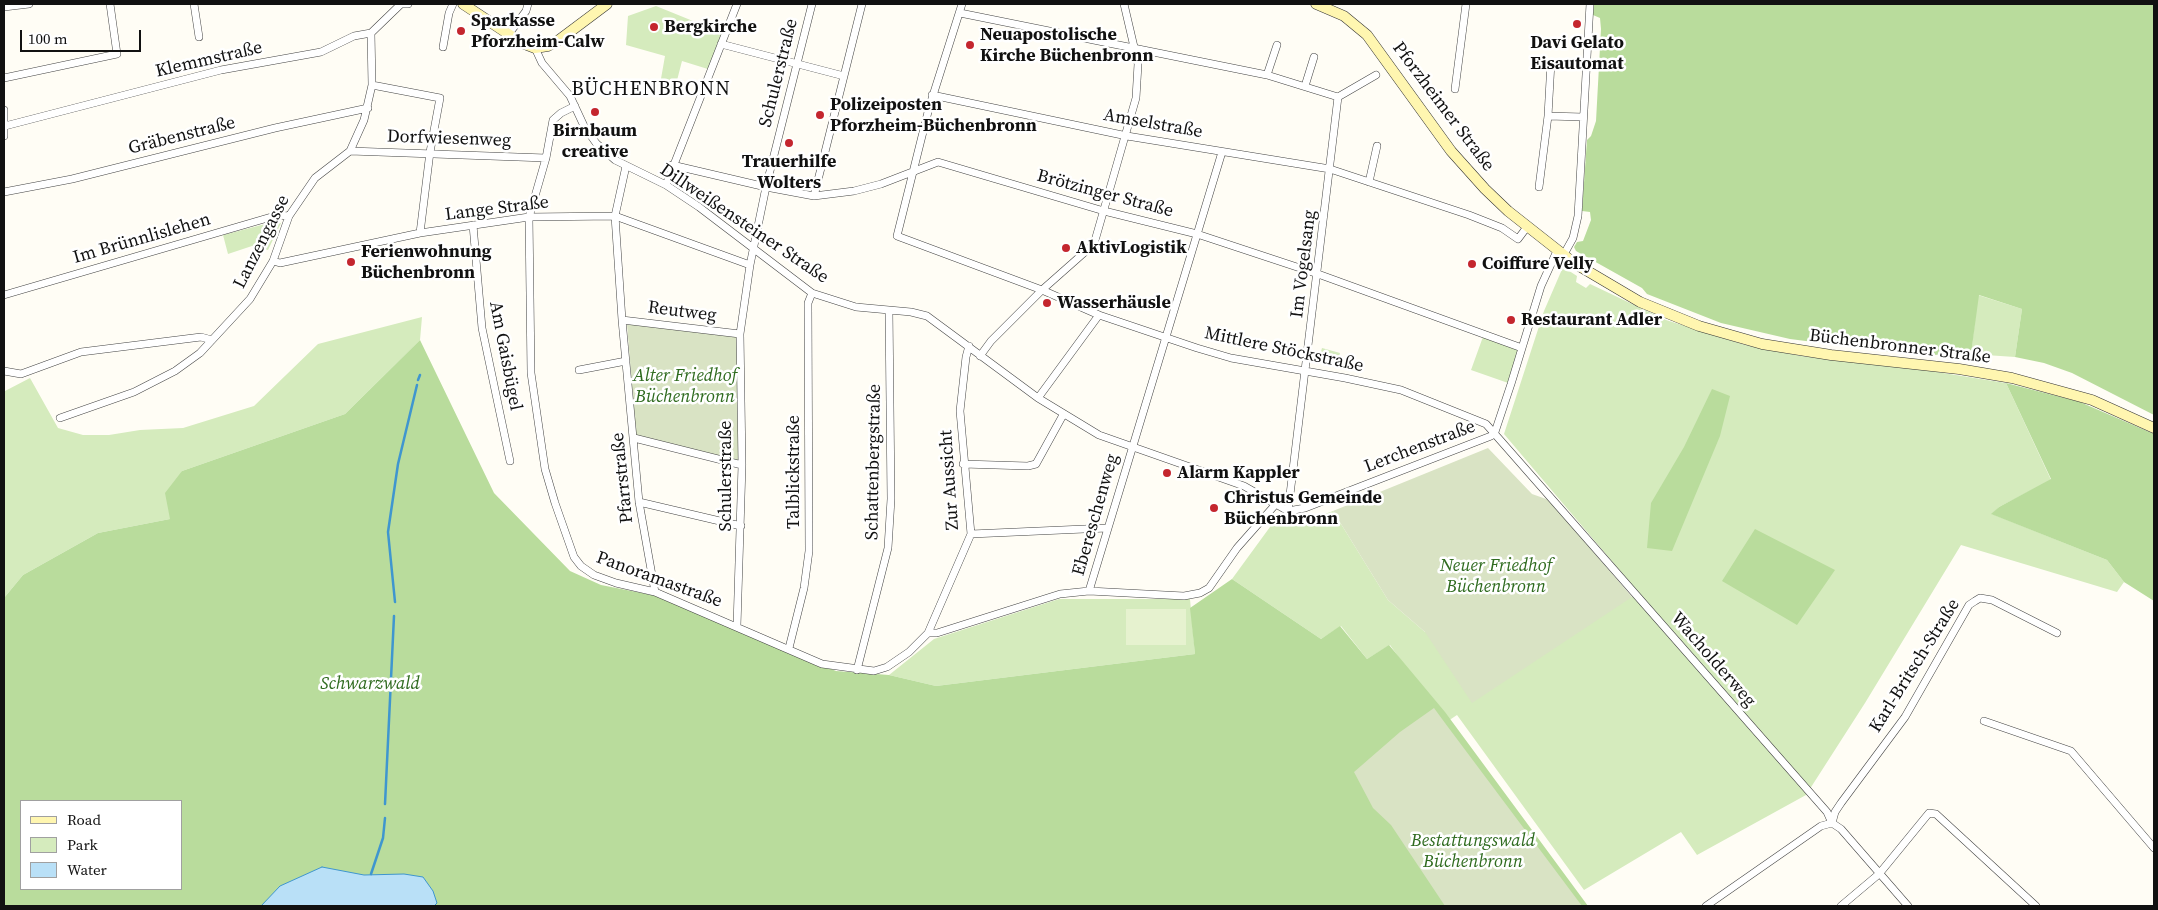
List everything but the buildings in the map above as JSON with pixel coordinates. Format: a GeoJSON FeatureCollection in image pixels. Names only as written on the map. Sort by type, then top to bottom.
{"type":"FeatureCollection","features":[{"type":"Feature","properties":{"kind":"main road"},"geometry":{"type":"LineString","coordinates":[[463,4],[473,7],[508,35],[535,48],[548,46],[559,40],[607,4]]}},
{"type":"Feature","properties":{"kind":"main road","name":"Pforzheimer Straße"},"geometry":{"type":"LineString","coordinates":[[1316,4],[1344,16],[1367,35],[1452,151],[1485,189],[1527,227],[1560,253],[1640,302]]}},
{"type":"Feature","properties":{"kind":"main road","name":"Büchenbronner Straße"},"geometry":{"type":"LineString","coordinates":[[1640,302],[1699,326],[1762,344],[1831,355],[1959,368],[2012,378],[2092,400],[2154,428]]}},
{"type":"Feature","properties":{"kind":"street"},"geometry":{"type":"LineString","coordinates":[[4,7],[28,4]]}},
{"type":"Feature","properties":{"kind":"street"},"geometry":{"type":"LineString","coordinates":[[4,78],[116,54],[110,4]]}},
{"type":"Feature","properties":{"kind":"street"},"geometry":{"type":"LineString","coordinates":[[194,4],[199,37]]}},
{"type":"Feature","properties":{"kind":"street"},"geometry":{"type":"LineString","coordinates":[[371,34],[403,4]]}},
{"type":"Feature","properties":{"kind":"street"},"geometry":{"type":"LineString","coordinates":[[443,48],[449,13],[453,4]]}},
{"type":"Feature","properties":{"kind":"street"},"geometry":{"type":"LineString","coordinates":[[508,35],[526,12],[528,4]]}},
{"type":"Feature","properties":{"kind":"street"},"geometry":{"type":"LineString","coordinates":[[666,185],[672,165],[737,4]]}},
{"type":"Feature","properties":{"kind":"street","name":"Schulerstraße"},"geometry":{"type":"LineString","coordinates":[[737,626],[742,465],[740,334],[752,249],[812,4]]}},
{"type":"Feature","properties":{"kind":"street"},"geometry":{"type":"LineString","coordinates":[[814,196],[862,4]]}},
{"type":"Feature","properties":{"kind":"street"},"geometry":{"type":"LineString","coordinates":[[912,171],[932,95],[962,4]]}},
{"type":"Feature","properties":{"kind":"street"},"geometry":{"type":"LineString","coordinates":[[980,356],[991,341],[1042,290],[1094,244],[1127,136],[1136,98],[1138,64],[1136,48],[1124,4]]}},
{"type":"Feature","properties":{"kind":"street"},"geometry":{"type":"LineString","coordinates":[[1455,89],[1466,4]]}},
{"type":"Feature","properties":{"kind":"street","name":"Lerchenstraße"},"geometry":{"type":"LineString","coordinates":[[1288,511],[1306,508],[1478,442],[1492,436],[1495,432],[1542,286],[1576,226],[1590,4]]}},
{"type":"Feature","properties":{"kind":"street"},"geometry":{"type":"LineString","coordinates":[[960,13],[1267,76],[1338,97],[1376,75]]}},
{"type":"Feature","properties":{"kind":"street","name":"Lanzengasse"},"geometry":{"type":"LineString","coordinates":[[60,418],[134,392],[174,371],[200,353],[250,299],[273,261],[289,216],[315,178],[350,151],[368,108],[372,85],[371,34]]}},
{"type":"Feature","properties":{"kind":"street","name":"Klemmstraße"},"geometry":{"type":"LineString","coordinates":[[5,126],[221,70],[321,52],[354,36],[371,34]]}},
{"type":"Feature","properties":{"kind":"street"},"geometry":{"type":"LineString","coordinates":[[721,44],[844,76]]}},
{"type":"Feature","properties":{"kind":"street"},"geometry":{"type":"LineString","coordinates":[[1267,76],[1277,45]]}},
{"type":"Feature","properties":{"kind":"street","name":"Dillweißensteiner Straße"},"geometry":{"type":"LineString","coordinates":[[535,48],[542,63],[570,96],[584,126],[596,143],[615,160],[666,185],[812,293],[856,307],[911,312],[927,316],[1038,398],[1063,415],[1099,435],[1244,486],[1275,505]]}},
{"type":"Feature","properties":{"kind":"street"},"geometry":{"type":"LineString","coordinates":[[1305,86],[1314,56]]}},
{"type":"Feature","properties":{"kind":"street"},"geometry":{"type":"LineString","coordinates":[[1539,187],[1548,116],[1551,62]]}},
{"type":"Feature","properties":{"kind":"street"},"geometry":{"type":"LineString","coordinates":[[372,85],[440,98],[430,152],[420,233]]}},
{"type":"Feature","properties":{"kind":"street","name":"Amselstraße"},"geometry":{"type":"LineString","coordinates":[[932,95],[1127,136],[1330,169],[1469,215],[1502,228],[1518,239],[1527,227]]}},
{"type":"Feature","properties":{"kind":"street","name":"Im Vogelsang"},"geometry":{"type":"LineString","coordinates":[[1288,511],[1338,97]]}},
{"type":"Feature","properties":{"kind":"street","name":"Panoramastraße"},"geometry":{"type":"LineString","coordinates":[[575,106],[561,113],[553,120],[546,158],[529,216],[531,373],[545,469],[567,541],[581,566],[594,575],[616,583],[655,592],[789,648],[827,666],[874,671],[887,666],[909,652],[928,633]]}},
{"type":"Feature","properties":{"kind":"street","name":"Gräbenstraße"},"geometry":{"type":"LineString","coordinates":[[4,192],[72,179],[275,128],[368,108]]}},
{"type":"Feature","properties":{"kind":"street"},"geometry":{"type":"LineString","coordinates":[[4,110],[4,136]]}},
{"type":"Feature","properties":{"kind":"street"},"geometry":{"type":"LineString","coordinates":[[1548,116],[1583,117]]}},
{"type":"Feature","properties":{"kind":"street"},"geometry":{"type":"LineString","coordinates":[[1369,182],[1377,146]]}},
{"type":"Feature","properties":{"kind":"street","name":"Dorfwiesenweg"},"geometry":{"type":"LineString","coordinates":[[350,151],[430,152],[546,158]]}},
{"type":"Feature","properties":{"kind":"street","name":"Ebereschenweg"},"geometry":{"type":"LineString","coordinates":[[1089,591],[1131,446],[1222,152]]}},
{"type":"Feature","properties":{"kind":"street","name":"Brötzinger Straße"},"geometry":{"type":"LineString","coordinates":[[672,165],[766,188],[814,196],[854,191],[881,184],[938,162],[1104,211],[1196,234],[1318,274],[1522,348]]}},
{"type":"Feature","properties":{"kind":"street","name":"Pfarrstraße"},"geometry":{"type":"LineString","coordinates":[[626,166],[615,216],[622,320],[639,502],[655,592]]}},
{"type":"Feature","properties":{"kind":"street","name":"Mittlere Stöckstraße"},"geometry":{"type":"LineString","coordinates":[[912,171],[897,236],[1042,290],[1099,315],[1165,338],[1231,358],[1401,390],[1486,424],[1495,432]]}},
{"type":"Feature","properties":{"kind":"street","name":"Im Brünnlislehen"},"geometry":{"type":"LineString","coordinates":[[4,295],[278,215],[289,216]]}},
{"type":"Feature","properties":{"kind":"street","name":"Lange Straße"},"geometry":{"type":"LineString","coordinates":[[273,261],[280,263],[420,233],[529,216],[615,216],[750,265]]}},
{"type":"Feature","properties":{"kind":"street","name":"Am Gaisbügel"},"geometry":{"type":"LineString","coordinates":[[473,225],[482,328],[510,462]]}},
{"type":"Feature","properties":{"kind":"street","name":"Talblickstraße"},"geometry":{"type":"LineString","coordinates":[[789,648],[804,588],[809,550],[808,303],[812,293]]}},
{"type":"Feature","properties":{"kind":"street","name":"Schattenbergstraße"},"geometry":{"type":"LineString","coordinates":[[856,670],[888,548],[891,499],[889,310]]}},
{"type":"Feature","properties":{"kind":"street"},"geometry":{"type":"LineString","coordinates":[[1038,398],[1099,315]]}},
{"type":"Feature","properties":{"kind":"street","name":"Reutweg"},"geometry":{"type":"LineString","coordinates":[[622,320],[740,334]]}},
{"type":"Feature","properties":{"kind":"street"},"geometry":{"type":"LineString","coordinates":[[4,370],[21,374],[81,352],[201,338],[212,340]]}},
{"type":"Feature","properties":{"kind":"street","name":"Zur Aussicht"},"geometry":{"type":"LineString","coordinates":[[928,633],[971,534],[963,464],[960,411],[969,346]]}},
{"type":"Feature","properties":{"kind":"street"},"geometry":{"type":"LineString","coordinates":[[579,370],[626,361]]}},
{"type":"Feature","properties":{"kind":"street"},"geometry":{"type":"LineString","coordinates":[[963,464],[1028,466],[1036,464],[1063,415]]}},
{"type":"Feature","properties":{"kind":"street","name":"Wacholderweg"},"geometry":{"type":"LineString","coordinates":[[1495,432],[1827,812],[1832,823],[1841,829],[1908,906]]}},
{"type":"Feature","properties":{"kind":"street"},"geometry":{"type":"LineString","coordinates":[[634,438],[742,465]]}},
{"type":"Feature","properties":{"kind":"street"},"geometry":{"type":"LineString","coordinates":[[639,502],[741,526]]}},
{"type":"Feature","properties":{"kind":"street"},"geometry":{"type":"LineString","coordinates":[[928,633],[937,633],[1060,594],[1089,591],[1193,595],[1209,588],[1237,548],[1275,505],[1288,511]]}},
{"type":"Feature","properties":{"kind":"street"},"geometry":{"type":"LineString","coordinates":[[971,534],[1107,528]]}},
{"type":"Feature","properties":{"kind":"street","name":"Karl-Britsch-Straße"},"geometry":{"type":"LineString","coordinates":[[1832,823],[1838,808],[1905,717],[1970,605],[1980,598],[1992,600],[2056,633]]}},
{"type":"Feature","properties":{"kind":"street"},"geometry":{"type":"LineString","coordinates":[[1984,721],[2071,751],[2154,848]]}},
{"type":"Feature","properties":{"kind":"street"},"geometry":{"type":"LineString","coordinates":[[1840,906],[1879,874],[1929,813],[1936,814],[2036,906]]}},
{"type":"Feature","properties":{"kind":"street"},"geometry":{"type":"LineString","coordinates":[[1706,906],[1821,826],[1832,823]]}},
{"type":"Feature","properties":{"kind":"green space"},"geometry":{"type":"Polygon","coordinates":[[[1594,4],[2154,4],[2154,415],[2072,373],[2044,363],[2015,357],[2022,309],[1979,295],[1971,354],[1929,355],[1884,351],[1790,339],[1721,323],[1647,294],[1642,288],[1576,251],[1574,247],[1577,242],[1583,241],[1591,220],[1590,212],[1582,211],[1587,140],[1591,136],[1596,121],[1601,29],[1600,18],[1593,15],[1594,4]]]}},
{"type":"Feature","properties":{"kind":"green space"},"geometry":{"type":"Polygon","coordinates":[[[656,6],[725,34],[711,70],[682,61],[673,96],[659,90],[665,56],[626,45],[628,16],[656,6]]]}},
{"type":"Feature","properties":{"kind":"green space"},"geometry":{"type":"Polygon","coordinates":[[[273,222],[281,223],[268,250],[252,246],[228,254],[223,235],[273,222]]]}},
{"type":"Feature","properties":{"kind":"green space"},"geometry":{"type":"Polygon","coordinates":[[[1563,267],[1577,276],[1576,282],[1586,288],[1590,284],[1666,320],[1745,345],[1801,356],[1918,369],[2006,383],[2051,480],[1999,507],[1992,514],[2107,560],[2124,582],[2117,592],[1961,545],[1865,703],[1806,795],[1697,855],[1681,832],[1584,890],[1457,715],[1445,723],[1390,645],[1367,659],[1341,626],[1321,639],[1232,579],[1278,516],[1303,522],[1333,511],[1388,600],[1425,632],[1632,597],[1638,592],[1504,434],[1544,311],[1563,267]]]}},
{"type":"Feature","properties":{"kind":"green space"},"geometry":{"type":"Polygon","coordinates":[[[1978,295],[2022,309],[2015,357],[1971,354],[1978,295]]]}},
{"type":"Feature","properties":{"kind":"green space"},"geometry":{"type":"Polygon","coordinates":[[[422,317],[420,340],[345,414],[182,471],[170,519],[98,533],[23,575],[4,598],[5,391],[30,378],[58,428],[83,435],[109,435],[140,430],[183,428],[254,406],[318,344],[422,317]]]}},
{"type":"Feature","properties":{"kind":"green space","name":"Alter Friedhof Büchenbronn"},"geometry":{"type":"Polygon","coordinates":[[[627,324],[737,336],[739,462],[636,435],[627,324]]]}},
{"type":"Feature","properties":{"kind":"green space"},"geometry":{"type":"Polygon","coordinates":[[[1484,334],[1522,348],[1511,384],[1471,370],[1484,334]]]}},
{"type":"Feature","properties":{"kind":"green space","name":"Schwarzwald"},"geometry":{"type":"Polygon","coordinates":[[[420,340],[494,493],[570,571],[601,585],[657,596],[836,671],[889,675],[936,686],[1195,654],[1190,608],[1232,579],[1321,639],[1340,626],[1367,659],[1389,645],[1445,712],[1588,906],[4,906],[4,598],[23,575],[98,533],[170,519],[165,493],[182,471],[345,414],[420,340]]]}},
{"type":"Feature","properties":{"kind":"green space"},"geometry":{"type":"Polygon","coordinates":[[[1322,348],[1340,353],[1336,367],[1318,362],[1322,348]]]}},
{"type":"Feature","properties":{"kind":"green space"},"geometry":{"type":"Polygon","coordinates":[[[2006,383],[2080,402],[2154,434],[2154,601],[2124,582],[2107,560],[1991,514],[1999,507],[2051,479],[2006,383]]]}},
{"type":"Feature","properties":{"kind":"green space"},"geometry":{"type":"Polygon","coordinates":[[[1712,389],[1730,396],[1720,436],[1672,551],[1647,548],[1651,503],[1684,447],[1712,389]]]}},
{"type":"Feature","properties":{"kind":"green space","name":"Neuer Friedhof Büchenbronn"},"geometry":{"type":"Polygon","coordinates":[[[1488,448],[1532,494],[1549,500],[1632,597],[1472,703],[1425,632],[1388,600],[1333,511],[1488,448]]]}},
{"type":"Feature","properties":{"kind":"green space"},"geometry":{"type":"Polygon","coordinates":[[[1755,529],[1835,570],[1797,625],[1722,581],[1755,529]]]}},
{"type":"Feature","properties":{"kind":"green space"},"geometry":{"type":"Polygon","coordinates":[[[1059,599],[1190,599],[1195,654],[936,686],[889,675],[934,639],[1059,599]]]}},
{"type":"Feature","properties":{"kind":"green space"},"geometry":{"type":"Polygon","coordinates":[[[1126,609],[1186,609],[1186,645],[1126,645],[1126,609]]]}},
{"type":"Feature","properties":{"kind":"green space","name":"Bestattungswald Büchenbronn"},"geometry":{"type":"Polygon","coordinates":[[[1434,708],[1582,906],[1445,906],[1391,825],[1373,808],[1354,772],[1400,732],[1434,708]]]}},
{"type":"Feature","properties":{"kind":"water"},"geometry":{"type":"Polygon","coordinates":[[[322,867],[364,875],[404,874],[423,877],[433,891],[437,903],[434,906],[261,906],[280,886],[322,867]]]}},
{"type":"Feature","properties":{"kind":"waterway"},"geometry":{"type":"LineString","coordinates":[[418,380],[420,375]]}},
{"type":"Feature","properties":{"kind":"waterway"},"geometry":{"type":"LineString","coordinates":[[395,602],[388,532],[398,464],[417,385]]}},
{"type":"Feature","properties":{"kind":"waterway"},"geometry":{"type":"LineString","coordinates":[[385,804],[394,616]]}},
{"type":"Feature","properties":{"kind":"waterway"},"geometry":{"type":"LineString","coordinates":[[371,874],[383,838],[385,818]]}},
{"type":"Feature","properties":{"kind":"place","name":"Davi Gelato Eisautomat"},"geometry":{"type":"Point","coordinates":[1577,24]}},
{"type":"Feature","properties":{"kind":"place","name":"Bergkirche"},"geometry":{"type":"Point","coordinates":[654,27]}},
{"type":"Feature","properties":{"kind":"place","name":"Sparkasse Pforzheim-Calw"},"geometry":{"type":"Point","coordinates":[461,31]}},
{"type":"Feature","properties":{"kind":"place","name":"Neuapostolische Kirche Büchenbronn"},"geometry":{"type":"Point","coordinates":[970,45]}},
{"type":"Feature","properties":{"kind":"place","name":"Birnbaum creative"},"geometry":{"type":"Point","coordinates":[595,112]}},
{"type":"Feature","properties":{"kind":"place","name":"Polizeiposten Pforzheim-Büchenbronn"},"geometry":{"type":"Point","coordinates":[820,115]}},
{"type":"Feature","properties":{"kind":"place","name":"Trauerhilfe Wolters"},"geometry":{"type":"Point","coordinates":[789,143]}},
{"type":"Feature","properties":{"kind":"place","name":"AktivLogistik"},"geometry":{"type":"Point","coordinates":[1066,248]}},
{"type":"Feature","properties":{"kind":"place","name":"Ferienwohnung Büchenbronn"},"geometry":{"type":"Point","coordinates":[351,262]}},
{"type":"Feature","properties":{"kind":"place","name":"Coiffure Velly"},"geometry":{"type":"Point","coordinates":[1472,264]}},
{"type":"Feature","properties":{"kind":"place","name":"Wasserhäusle"},"geometry":{"type":"Point","coordinates":[1047,303]}},
{"type":"Feature","properties":{"kind":"place","name":"Restaurant Adler"},"geometry":{"type":"Point","coordinates":[1511,320]}},
{"type":"Feature","properties":{"kind":"place","name":"Alarm Kappler"},"geometry":{"type":"Point","coordinates":[1167,473]}},
{"type":"Feature","properties":{"kind":"place","name":"Christus Gemeinde Büchenbronn"},"geometry":{"type":"Point","coordinates":[1214,508]}},
{"type":"Feature","properties":{"kind":"district","name":"BÜCHENBRONN"},"geometry":{"type":"Point","coordinates":[651,90]}}]}
